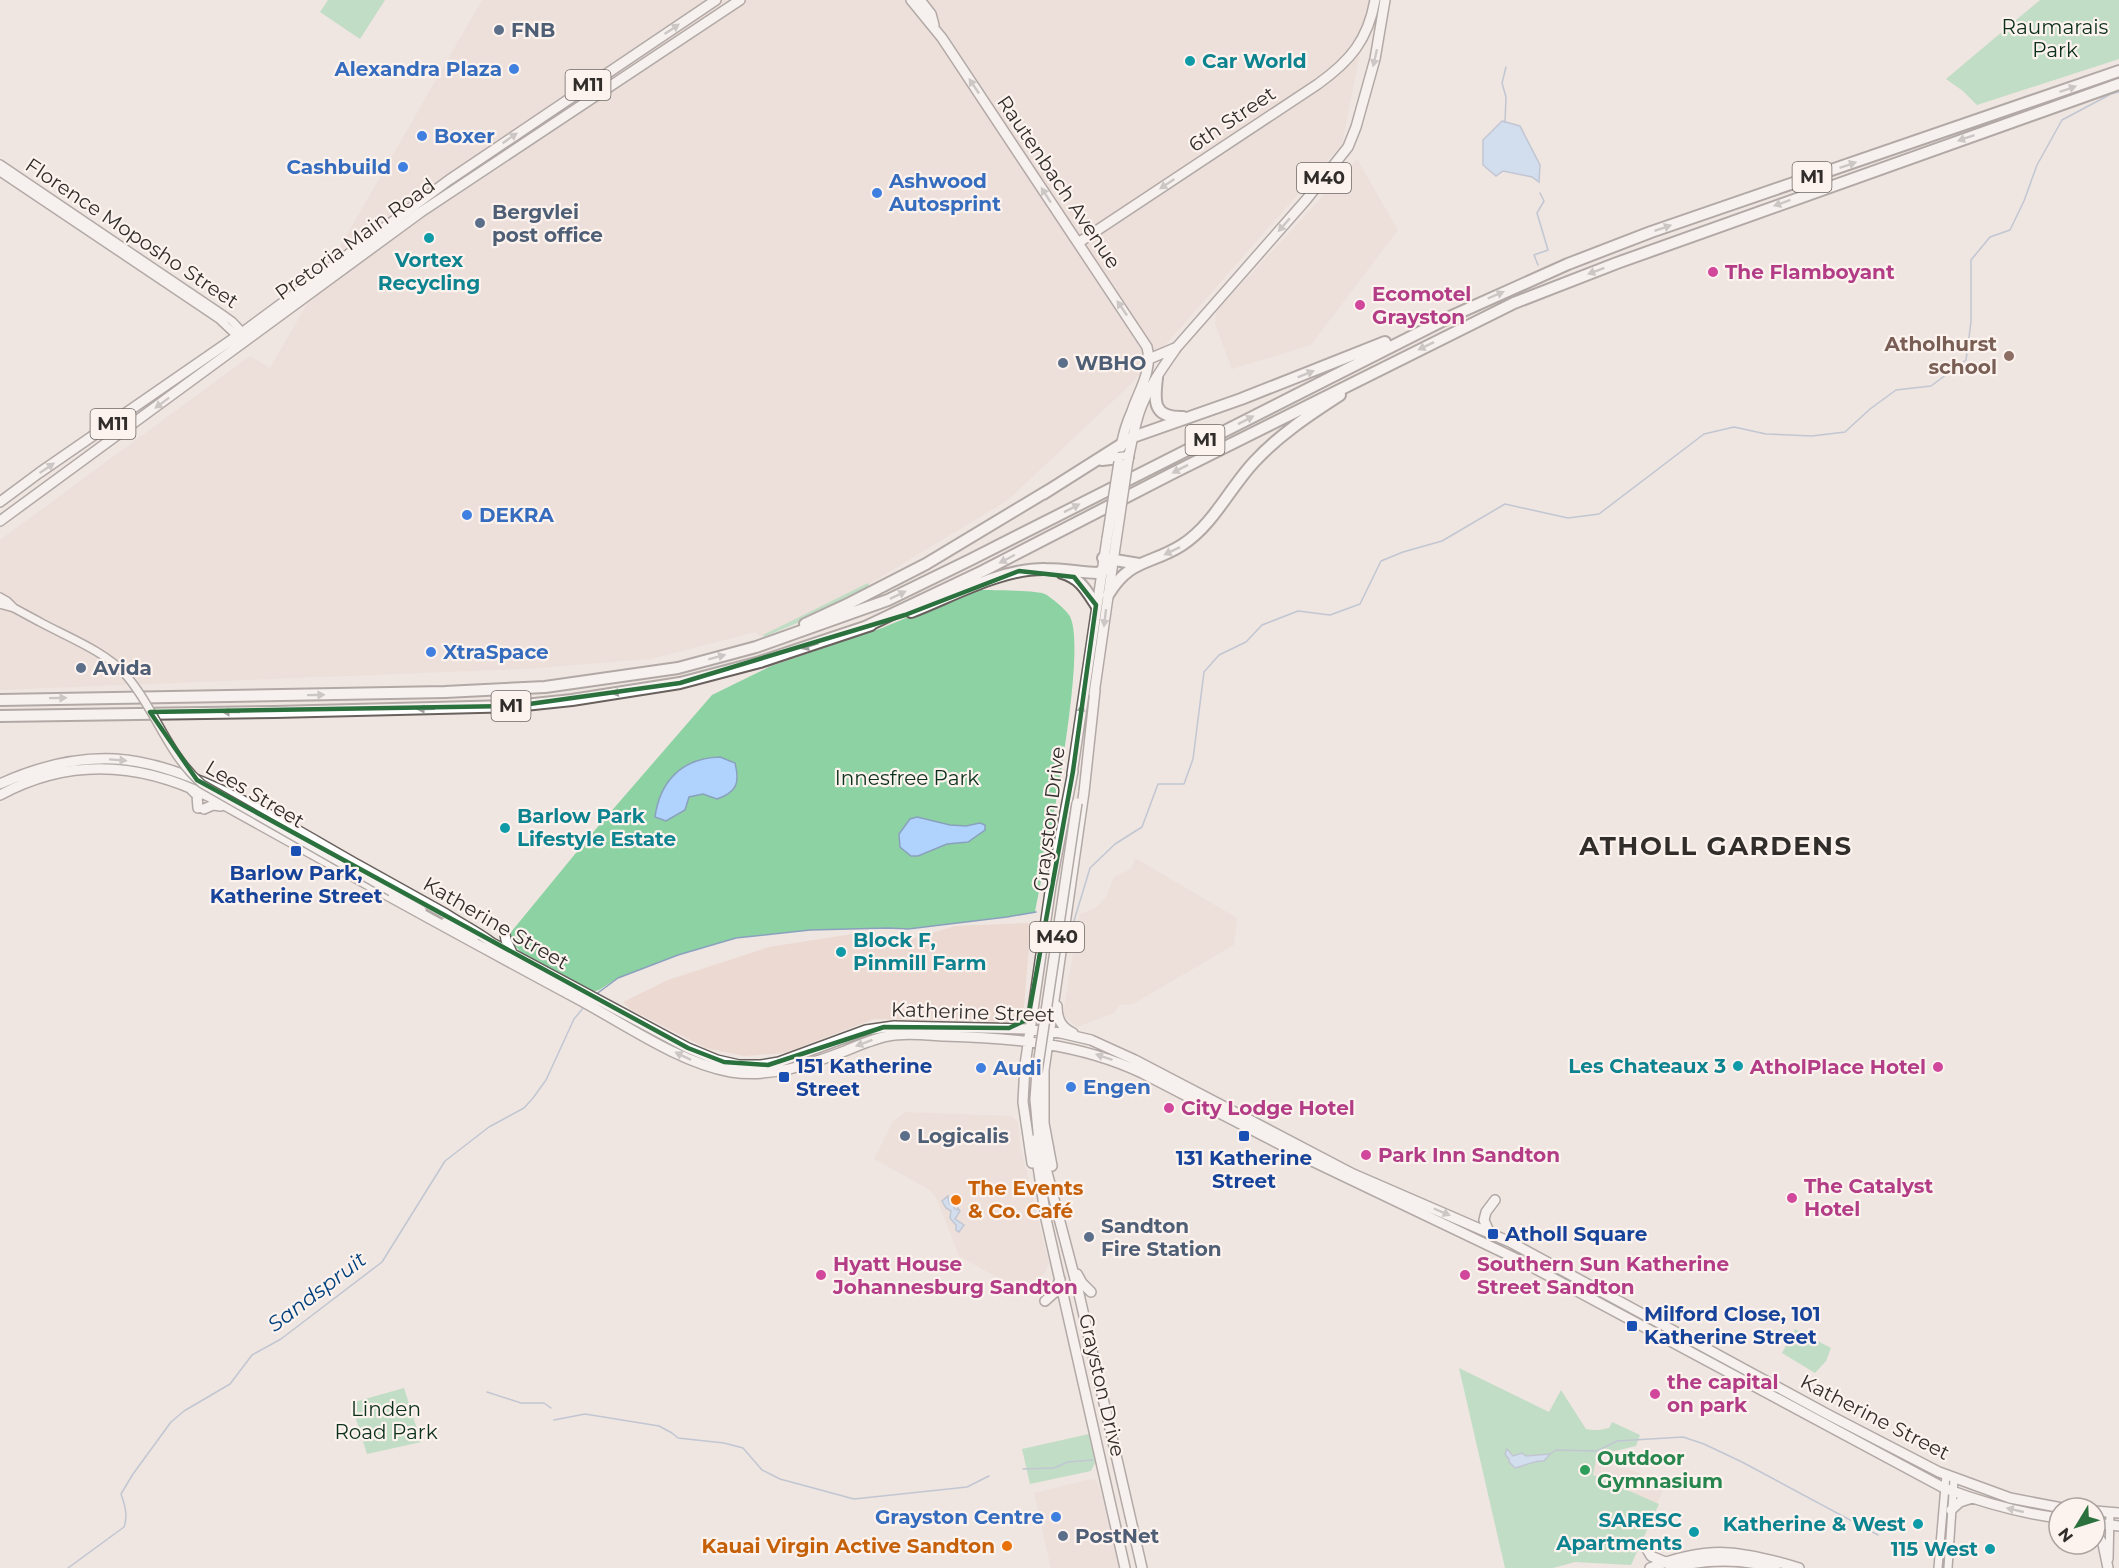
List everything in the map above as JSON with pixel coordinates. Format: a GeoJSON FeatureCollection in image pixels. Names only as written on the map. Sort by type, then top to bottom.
{"type":"FeatureCollection","features":[{"type":"Feature","properties":{"kind":"highway","name":"M1"},"geometry":{"type":"LineString","coordinates":[[0,700],[411,693],[545,687],[678,668],[756,646],[888,600],[1452,316],[1568,264],[2119,71]]}},
{"type":"Feature","properties":{"kind":"highway","name":"M1"},"geometry":{"type":"LineString","coordinates":[[0,716],[515,706],[572,700],[680,683],[760,662],[865,627],[983,571],[1401,358],[1514,303],[1617,262],[2119,84]]}},
{"type":"Feature","properties":{"kind":"highway"},"geometry":{"type":"LineString","coordinates":[[1043,494],[1133,437],[1262,391],[1452,316]]}},
{"type":"Feature","properties":{"kind":"highway"},"geometry":{"type":"LineString","coordinates":[[1108,595],[1121,578],[1139,564],[1175,550],[1194,536],[1216,512],[1254,462],[1293,427],[1401,358]]}},
{"type":"Feature","properties":{"kind":"highway"},"geometry":{"type":"LineString","coordinates":[[1157,378],[1155,399],[1159,410],[1169,416],[1192,417]]}},
{"type":"Feature","properties":{"kind":"highway"},"geometry":{"type":"LineString","coordinates":[[756,646],[907,575],[1099,461],[1124,459]]}},
{"type":"Feature","properties":{"kind":"highway"},"geometry":{"type":"LineString","coordinates":[[865,627],[905,615],[988,580],[1019,571],[1045,568],[1101,572],[1108,559],[1139,564]]}},
{"type":"Feature","properties":{"kind":"highway"},"geometry":{"type":"LineString","coordinates":[[1019,571],[1053,572],[1074,577],[1096,605]]}},
{"type":"Feature","properties":{"kind":"main road","name":"Pretoria Main Road"},"geometry":{"type":"LineString","coordinates":[[0,521],[449,180],[716,0]]}},
{"type":"Feature","properties":{"kind":"main road","name":"Pretoria Main Road"},"geometry":{"type":"LineString","coordinates":[[0,502],[39,473],[243,337],[476,174],[740,0]]}},
{"type":"Feature","properties":{"kind":"main road"},"geometry":{"type":"LineString","coordinates":[[910,0],[934,27]]}},
{"type":"Feature","properties":{"kind":"main road"},"geometry":{"type":"LineString","coordinates":[[920,0],[931,14],[934,27]]}},
{"type":"Feature","properties":{"kind":"main road","name":"6th Street"},"geometry":{"type":"LineString","coordinates":[[1078,243],[1328,77],[1362,40],[1370,23],[1375,0]]}},
{"type":"Feature","properties":{"kind":"main road","name":"M40"},"geometry":{"type":"LineString","coordinates":[[1157,378],[1178,347],[1306,200],[1348,147],[1375,59],[1385,0]]}},
{"type":"Feature","properties":{"kind":"main road","name":"Rautenbach Avenue"},"geometry":{"type":"LineString","coordinates":[[934,27],[1140,335],[1147,347],[1149,359]]}},
{"type":"Feature","properties":{"kind":"main road"},"geometry":{"type":"LineString","coordinates":[[1149,359],[1178,347]]}},
{"type":"Feature","properties":{"kind":"main road","name":"Grayston Drive"},"geometry":{"type":"LineString","coordinates":[[1124,459],[1122,443],[1132,409],[1146,377],[1149,359]]}},
{"type":"Feature","properties":{"kind":"main road","name":"Grayston Drive"},"geometry":{"type":"LineString","coordinates":[[1125,1568],[1046,1220],[1036,1112],[1037,1072],[1095,690],[1108,595],[1108,559],[1124,459],[1133,437],[1139,411],[1157,378]]}},
{"type":"Feature","properties":{"kind":"main road","name":"Grayston Drive"},"geometry":{"type":"LineString","coordinates":[[1101,572],[1064,851],[1030,1072],[1030,1105],[1039,1154],[1053,1189],[1142,1568]]}},
{"type":"Feature","properties":{"kind":"main road"},"geometry":{"type":"LineString","coordinates":[[1053,1189],[1051,1158],[1044,1123],[1044,1070],[1084,792],[1095,690]]}},
{"type":"Feature","properties":{"kind":"main road","name":"Katherine Street"},"geometry":{"type":"LineString","coordinates":[[0,784],[53,766],[95,759],[129,760],[171,770],[216,788],[272,817],[468,927],[687,1058],[716,1068],[743,1074],[773,1073],[890,1035],[904,1034],[1005,1038],[1104,1056],[1554,1279],[1948,1489],[1971,1498],[2047,1516]]}},
{"type":"Feature","properties":{"kind":"main road","name":"Katherine Street"},"geometry":{"type":"LineString","coordinates":[[0,795],[34,779],[98,768],[135,770],[166,778],[232,810],[477,946],[580,996]]}},
{"type":"Feature","properties":{"kind":"main road"},"geometry":{"type":"LineString","coordinates":[[1046,1220],[1028,1144],[1023,1102],[1025,1065],[1051,885],[1073,771]]}},
{"type":"Feature","properties":{"kind":"main road"},"geometry":{"type":"LineString","coordinates":[[190,789],[197,795],[201,808],[216,805],[232,810]]}},
{"type":"Feature","properties":{"kind":"main road"},"geometry":{"type":"LineString","coordinates":[[504,929],[513,955]]}},
{"type":"Feature","properties":{"kind":"main road"},"geometry":{"type":"LineString","coordinates":[[1060,956],[1058,1020],[1067,1030],[1091,1040]]}},
{"type":"Feature","properties":{"kind":"main road","name":"Katherine Street"},"geometry":{"type":"LineString","coordinates":[[596,1005],[707,1056],[747,1065],[768,1065],[788,1060],[860,1032],[884,1027],[1030,1029],[1091,1040],[1125,1055],[1353,1174],[1490,1234],[1856,1430],[1950,1477],[2016,1500],[2047,1505]]}},
{"type":"Feature","properties":{"kind":"main road"},"geometry":{"type":"LineString","coordinates":[[1009,1028],[1026,1022],[1033,1010]]}},
{"type":"Feature","properties":{"kind":"main road"},"geometry":{"type":"LineString","coordinates":[[1005,1038],[1014,1042],[1021,1050],[1025,1065]]}},
{"type":"Feature","properties":{"kind":"main road"},"geometry":{"type":"LineString","coordinates":[[1044,1070],[1052,1056],[1057,1053],[1084,1051]]}},
{"type":"Feature","properties":{"kind":"main road"},"geometry":{"type":"LineString","coordinates":[[1490,1234],[1484,1220],[1486,1212],[1496,1200]]}},
{"type":"Feature","properties":{"kind":"main road"},"geometry":{"type":"LineString","coordinates":[[1063,1235],[1080,1280],[1091,1292]]}},
{"type":"Feature","properties":{"kind":"main road"},"geometry":{"type":"LineString","coordinates":[[1045,1301],[1055,1292],[1060,1279]]}},
{"type":"Feature","properties":{"kind":"main road"},"geometry":{"type":"LineString","coordinates":[[1740,1366],[1743,1375],[1948,1489]]}},
{"type":"Feature","properties":{"kind":"main road"},"geometry":{"type":"LineString","coordinates":[[1951,1510],[1960,1502],[1971,1498]]}},
{"type":"Feature","properties":{"kind":"main road"},"geometry":{"type":"LineString","coordinates":[[1645,1546],[1653,1558],[1672,1566]]}},
{"type":"Feature","properties":{"kind":"main road"},"geometry":{"type":"LineString","coordinates":[[1672,1566],[1691,1554],[1730,1552],[1753,1555],[1799,1568]]}},
{"type":"Feature","properties":{"kind":"main road"},"geometry":{"type":"LineString","coordinates":[[1650,1568],[1729,1560],[1775,1568]]}},
{"type":"Feature","properties":{"kind":"street","name":"Florence Moposho Street"},"geometry":{"type":"LineString","coordinates":[[0,164],[232,321],[243,337]]}},
{"type":"Feature","properties":{"kind":"street","name":"Florence Moposho Street"},"geometry":{"type":"LineString","coordinates":[[0,172],[243,337]]}},
{"type":"Feature","properties":{"kind":"street","name":"Lees Street"},"geometry":{"type":"LineString","coordinates":[[0,597],[14,608]]}},
{"type":"Feature","properties":{"kind":"street","name":"Lees Street"},"geometry":{"type":"LineString","coordinates":[[0,604],[14,608],[120,668],[133,683],[178,758],[202,784],[451,925],[492,943]]}},
{"type":"Feature","properties":{"kind":"street"},"geometry":{"type":"LineString","coordinates":[[1938,1568],[1950,1477]]}},
{"type":"Feature","properties":{"kind":"street"},"geometry":{"type":"LineString","coordinates":[[1948,1489],[1951,1510],[1948,1568]]}},
{"type":"Feature","properties":{"kind":"street"},"geometry":{"type":"LineString","coordinates":[[2108,1568],[2114,1513]]}},
{"type":"Feature","properties":{"kind":"highlighted area"},"geometry":{"type":"Polygon","coordinates":[[[1019,571],[1074,577],[1096,605],[1073,771],[1028,1019],[1009,1028],[884,1027],[768,1065],[724,1062],[688,1048],[197,780],[150,712],[515,706],[680,683],[905,615],[1019,571]]]}},
{"type":"Feature","properties":{"kind":"shaded area"},"geometry":{"type":"Polygon","coordinates":[[[482,0],[1371,0],[1342,144],[1131,384],[1008,500],[866,586],[761,637],[755,632],[651,659],[525,669],[0,690],[0,540],[250,356],[270,368],[482,0]]]}},
{"type":"Feature","properties":{"kind":"shaded area"},"geometry":{"type":"Polygon","coordinates":[[[1357,159],[1398,230],[1311,345],[1232,369],[1215,324],[1216,312],[1357,159]]]}},
{"type":"Feature","properties":{"kind":"shaded area"},"geometry":{"type":"Polygon","coordinates":[[[1135,858],[1237,918],[1234,945],[1133,1004],[1120,1005],[1114,1013],[1077,1027],[1063,1015],[1079,915],[1097,907],[1106,897],[1114,877],[1131,869],[1135,858]]]}},
{"type":"Feature","properties":{"kind":"shaded area"},"geometry":{"type":"Polygon","coordinates":[[[1031,923],[1023,1017],[1014,1022],[874,1019],[785,1053],[744,1056],[706,1048],[630,1009],[623,1002],[668,980],[769,947],[872,931],[884,941],[898,943],[955,926],[1031,923]]]}},
{"type":"Feature","properties":{"kind":"shaded area"},"geometry":{"type":"Polygon","coordinates":[[[906,1112],[1011,1116],[1018,1122],[1020,1145],[1049,1263],[1044,1274],[1023,1292],[959,1256],[937,1199],[930,1190],[874,1159],[893,1121],[906,1112]]]}},
{"type":"Feature","properties":{"kind":"shaded area"},"geometry":{"type":"Polygon","coordinates":[[[1597,1455],[1667,1485],[1657,1503],[1593,1476],[1597,1455]]]}},
{"type":"Feature","properties":{"kind":"shaded area"},"geometry":{"type":"Polygon","coordinates":[[[1091,1479],[1096,1481],[1100,1489],[1119,1568],[1051,1568],[1034,1493],[1091,1479]]]}},
{"type":"Feature","properties":{"kind":"green space"},"geometry":{"type":"Polygon","coordinates":[[[328,0],[385,0],[360,39],[320,12],[328,0]]]}},
{"type":"Feature","properties":{"kind":"green space","name":"Raumarais Park"},"geometry":{"type":"Polygon","coordinates":[[[2040,0],[2119,0],[2119,59],[1977,105],[1946,79],[2040,0]]]}},
{"type":"Feature","properties":{"kind":"green space"},"geometry":{"type":"Polygon","coordinates":[[[868,583],[871,589],[764,637],[763,635],[868,583]]]}},
{"type":"Feature","properties":{"kind":"green space","name":"Innesfree Park"},"geometry":{"type":"Polygon","coordinates":[[[973,590],[1045,594],[1069,615],[1074,634],[1070,710],[1035,912],[908,929],[810,930],[736,938],[678,955],[618,978],[592,992],[526,958],[507,937],[589,837],[712,695],[771,666],[882,628],[973,590]]]}},
{"type":"Feature","properties":{"kind":"green space"},"geometry":{"type":"Polygon","coordinates":[[[1795,1329],[1831,1348],[1826,1361],[1815,1373],[1782,1353],[1795,1329]]]}},
{"type":"Feature","properties":{"kind":"green space"},"geometry":{"type":"Polygon","coordinates":[[[1459,1368],[1549,1412],[1561,1390],[1586,1429],[1609,1428],[1612,1422],[1640,1435],[1636,1446],[1597,1455],[1593,1475],[1659,1504],[1631,1565],[1575,1562],[1553,1568],[1505,1568],[1459,1368]]]}},
{"type":"Feature","properties":{"kind":"green space","name":"Linden Road Park"},"geometry":{"type":"Polygon","coordinates":[[[404,1388],[421,1442],[367,1454],[351,1403],[404,1388]]]}},
{"type":"Feature","properties":{"kind":"green space"},"geometry":{"type":"Polygon","coordinates":[[[1089,1434],[1095,1463],[1091,1471],[1030,1484],[1022,1449],[1089,1434]]]}},
{"type":"Feature","properties":{"kind":"water"},"geometry":{"type":"Polygon","coordinates":[[[1502,121],[1520,126],[1540,165],[1539,182],[1532,177],[1503,171],[1496,176],[1483,165],[1483,140],[1502,121]]]}},
{"type":"Feature","properties":{"kind":"water"},"geometry":{"type":"Polygon","coordinates":[[[720,757],[735,763],[737,781],[733,790],[717,799],[703,794],[689,797],[685,810],[666,821],[655,817],[662,793],[675,774],[695,762],[720,757]]]}},
{"type":"Feature","properties":{"kind":"water"},"geometry":{"type":"Polygon","coordinates":[[[917,817],[950,825],[966,826],[980,823],[985,825],[985,830],[968,842],[947,844],[918,856],[911,856],[900,847],[899,834],[910,819],[917,817]]]}},
{"type":"Feature","properties":{"kind":"water"},"geometry":{"type":"Polygon","coordinates":[[[948,1196],[949,1203],[960,1211],[955,1219],[964,1225],[959,1232],[950,1218],[951,1211],[942,1201],[948,1196]]]}},
{"type":"Feature","properties":{"kind":"water"},"geometry":{"type":"Polygon","coordinates":[[[1507,1449],[1513,1456],[1522,1453],[1526,1456],[1550,1454],[1544,1461],[1515,1468],[1505,1454],[1507,1449]]]}},
{"type":"Feature","properties":{"kind":"waterway"},"geometry":{"type":"LineString","coordinates":[[1505,122],[1506,97],[1502,83],[1506,67]]}},
{"type":"Feature","properties":{"kind":"waterway"},"geometry":{"type":"LineString","coordinates":[[1074,921],[1090,868],[1115,844],[1142,827],[1158,784],[1184,784],[1193,759],[1204,672],[1219,655],[1246,642],[1262,625],[1298,611],[1330,615],[1360,604],[1381,561],[1442,541],[1505,504],[1568,518],[1599,514],[1704,434],[1734,427],[1766,434],[1812,436],[1845,432],[1870,409],[1896,390],[1931,386],[1966,360],[1971,322],[1971,260],[1990,237],[2010,230],[2024,201],[2037,165],[2062,120],[2119,92]]}},
{"type":"Feature","properties":{"kind":"waterway"},"geometry":{"type":"LineString","coordinates":[[1538,265],[1534,255],[1548,250],[1537,213],[1544,201],[1540,193]]}},
{"type":"Feature","properties":{"kind":"waterway"},"geometry":{"type":"LineString","coordinates":[[595,995],[618,978],[678,955],[736,938],[810,930],[908,929],[1036,912]]}},
{"type":"Feature","properties":{"kind":"waterway","name":"Sandspruit"},"geometry":{"type":"LineString","coordinates":[[68,1568],[124,1527],[126,1510],[121,1494],[171,1422],[184,1411],[230,1384],[252,1355],[281,1339],[382,1262],[445,1161],[489,1127],[524,1108],[546,1080],[574,1019],[584,1007]]}},
{"type":"Feature","properties":{"kind":"waterway"},"geometry":{"type":"LineString","coordinates":[[487,1392],[521,1403],[544,1403],[551,1408]]}},
{"type":"Feature","properties":{"kind":"waterway"},"geometry":{"type":"LineString","coordinates":[[554,1420],[585,1414],[659,1426],[678,1438],[724,1443],[743,1448],[762,1470],[780,1479],[854,1499],[967,1487],[989,1476]]}},
{"type":"Feature","properties":{"kind":"waterway"},"geometry":{"type":"LineString","coordinates":[[1550,1454],[1556,1450],[1597,1451],[1617,1441],[1683,1437],[1742,1462],[1878,1535]]}},
{"type":"Feature","properties":{"kind":"waterway"},"geometry":{"type":"LineString","coordinates":[[1023,1469],[1054,1468],[1068,1462],[1093,1460]]}},
{"type":"Feature","properties":{"kind":"place","name":"FNB"},"geometry":{"type":"Point","coordinates":[499,30]}},
{"type":"Feature","properties":{"kind":"place","name":"Car World"},"geometry":{"type":"Point","coordinates":[1190,61]}},
{"type":"Feature","properties":{"kind":"place","name":"Alexandra Plaza"},"geometry":{"type":"Point","coordinates":[514,69]}},
{"type":"Feature","properties":{"kind":"place","name":"Boxer"},"geometry":{"type":"Point","coordinates":[422,136]}},
{"type":"Feature","properties":{"kind":"place","name":"Cashbuild"},"geometry":{"type":"Point","coordinates":[403,167]}},
{"type":"Feature","properties":{"kind":"place","name":"Ashwood Autosprint"},"geometry":{"type":"Point","coordinates":[877,193]}},
{"type":"Feature","properties":{"kind":"place","name":"Bergvlei post office"},"geometry":{"type":"Point","coordinates":[480,223]}},
{"type":"Feature","properties":{"kind":"place","name":"Vortex Recycling"},"geometry":{"type":"Point","coordinates":[429,238]}},
{"type":"Feature","properties":{"kind":"place","name":"The Flamboyant"},"geometry":{"type":"Point","coordinates":[1713,272]}},
{"type":"Feature","properties":{"kind":"place","name":"Ecomotel Grayston"},"geometry":{"type":"Point","coordinates":[1360,305]}},
{"type":"Feature","properties":{"kind":"place","name":"Atholhurst school"},"geometry":{"type":"Point","coordinates":[2009,356]}},
{"type":"Feature","properties":{"kind":"place","name":"WBHO"},"geometry":{"type":"Point","coordinates":[1063,363]}},
{"type":"Feature","properties":{"kind":"place","name":"DEKRA"},"geometry":{"type":"Point","coordinates":[467,515]}},
{"type":"Feature","properties":{"kind":"place","name":"XtraSpace"},"geometry":{"type":"Point","coordinates":[431,652]}},
{"type":"Feature","properties":{"kind":"place","name":"Avida"},"geometry":{"type":"Point","coordinates":[81,668]}},
{"type":"Feature","properties":{"kind":"place","name":"Barlow Park Lifestyle Estate"},"geometry":{"type":"Point","coordinates":[505,828]}},
{"type":"Feature","properties":{"kind":"place","name":"Barlow Park, Katherine Street"},"geometry":{"type":"Point","coordinates":[296,851]}},
{"type":"Feature","properties":{"kind":"place","name":"Block F, Pinmill Farm"},"geometry":{"type":"Point","coordinates":[841,952]}},
{"type":"Feature","properties":{"kind":"place","name":"Les Chateaux 3"},"geometry":{"type":"Point","coordinates":[1738,1066]}},
{"type":"Feature","properties":{"kind":"place","name":"AtholPlace Hotel"},"geometry":{"type":"Point","coordinates":[1938,1067]}},
{"type":"Feature","properties":{"kind":"place","name":"Audi"},"geometry":{"type":"Point","coordinates":[981,1068]}},
{"type":"Feature","properties":{"kind":"place","name":"151 Katherine Street"},"geometry":{"type":"Point","coordinates":[784,1077]}},
{"type":"Feature","properties":{"kind":"place","name":"Engen"},"geometry":{"type":"Point","coordinates":[1071,1087]}},
{"type":"Feature","properties":{"kind":"place","name":"City Lodge Hotel"},"geometry":{"type":"Point","coordinates":[1169,1108]}},
{"type":"Feature","properties":{"kind":"place","name":"Logicalis"},"geometry":{"type":"Point","coordinates":[905,1136]}},
{"type":"Feature","properties":{"kind":"place","name":"131 Katherine Street"},"geometry":{"type":"Point","coordinates":[1244,1136]}},
{"type":"Feature","properties":{"kind":"place","name":"Park Inn Sandton"},"geometry":{"type":"Point","coordinates":[1366,1155]}},
{"type":"Feature","properties":{"kind":"place","name":"The Catalyst Hotel"},"geometry":{"type":"Point","coordinates":[1792,1198]}},
{"type":"Feature","properties":{"kind":"place","name":"The Events & Co. Café"},"geometry":{"type":"Point","coordinates":[956,1200]}},
{"type":"Feature","properties":{"kind":"place","name":"Atholl Square"},"geometry":{"type":"Point","coordinates":[1493,1234]}},
{"type":"Feature","properties":{"kind":"place","name":"Sandton Fire Station"},"geometry":{"type":"Point","coordinates":[1089,1237]}},
{"type":"Feature","properties":{"kind":"place","name":"Hyatt House Johannesburg Sandton"},"geometry":{"type":"Point","coordinates":[821,1275]}},
{"type":"Feature","properties":{"kind":"place","name":"Southern Sun Katherine Street Sandton"},"geometry":{"type":"Point","coordinates":[1465,1275]}},
{"type":"Feature","properties":{"kind":"place","name":"Milford Close, 101 Katherine Street"},"geometry":{"type":"Point","coordinates":[1632,1326]}},
{"type":"Feature","properties":{"kind":"place","name":"the capital on park"},"geometry":{"type":"Point","coordinates":[1655,1394]}},
{"type":"Feature","properties":{"kind":"place","name":"Outdoor Gymnasium"},"geometry":{"type":"Point","coordinates":[1585,1470]}},
{"type":"Feature","properties":{"kind":"place","name":"Grayston Centre"},"geometry":{"type":"Point","coordinates":[1056,1517]}},
{"type":"Feature","properties":{"kind":"place","name":"Katherine & West"},"geometry":{"type":"Point","coordinates":[1918,1524]}},
{"type":"Feature","properties":{"kind":"place","name":"SARESC Apartments"},"geometry":{"type":"Point","coordinates":[1694,1532]}},
{"type":"Feature","properties":{"kind":"place","name":"PostNet"},"geometry":{"type":"Point","coordinates":[1063,1536]}},
{"type":"Feature","properties":{"kind":"place","name":"Kauai Virgin Active Sandton"},"geometry":{"type":"Point","coordinates":[1007,1546]}},
{"type":"Feature","properties":{"kind":"place","name":"115 West"},"geometry":{"type":"Point","coordinates":[1990,1549]}},
{"type":"Feature","properties":{"kind":"district","name":"ATHOLL GARDENS"},"geometry":{"type":"Point","coordinates":[1716,846]}}]}
